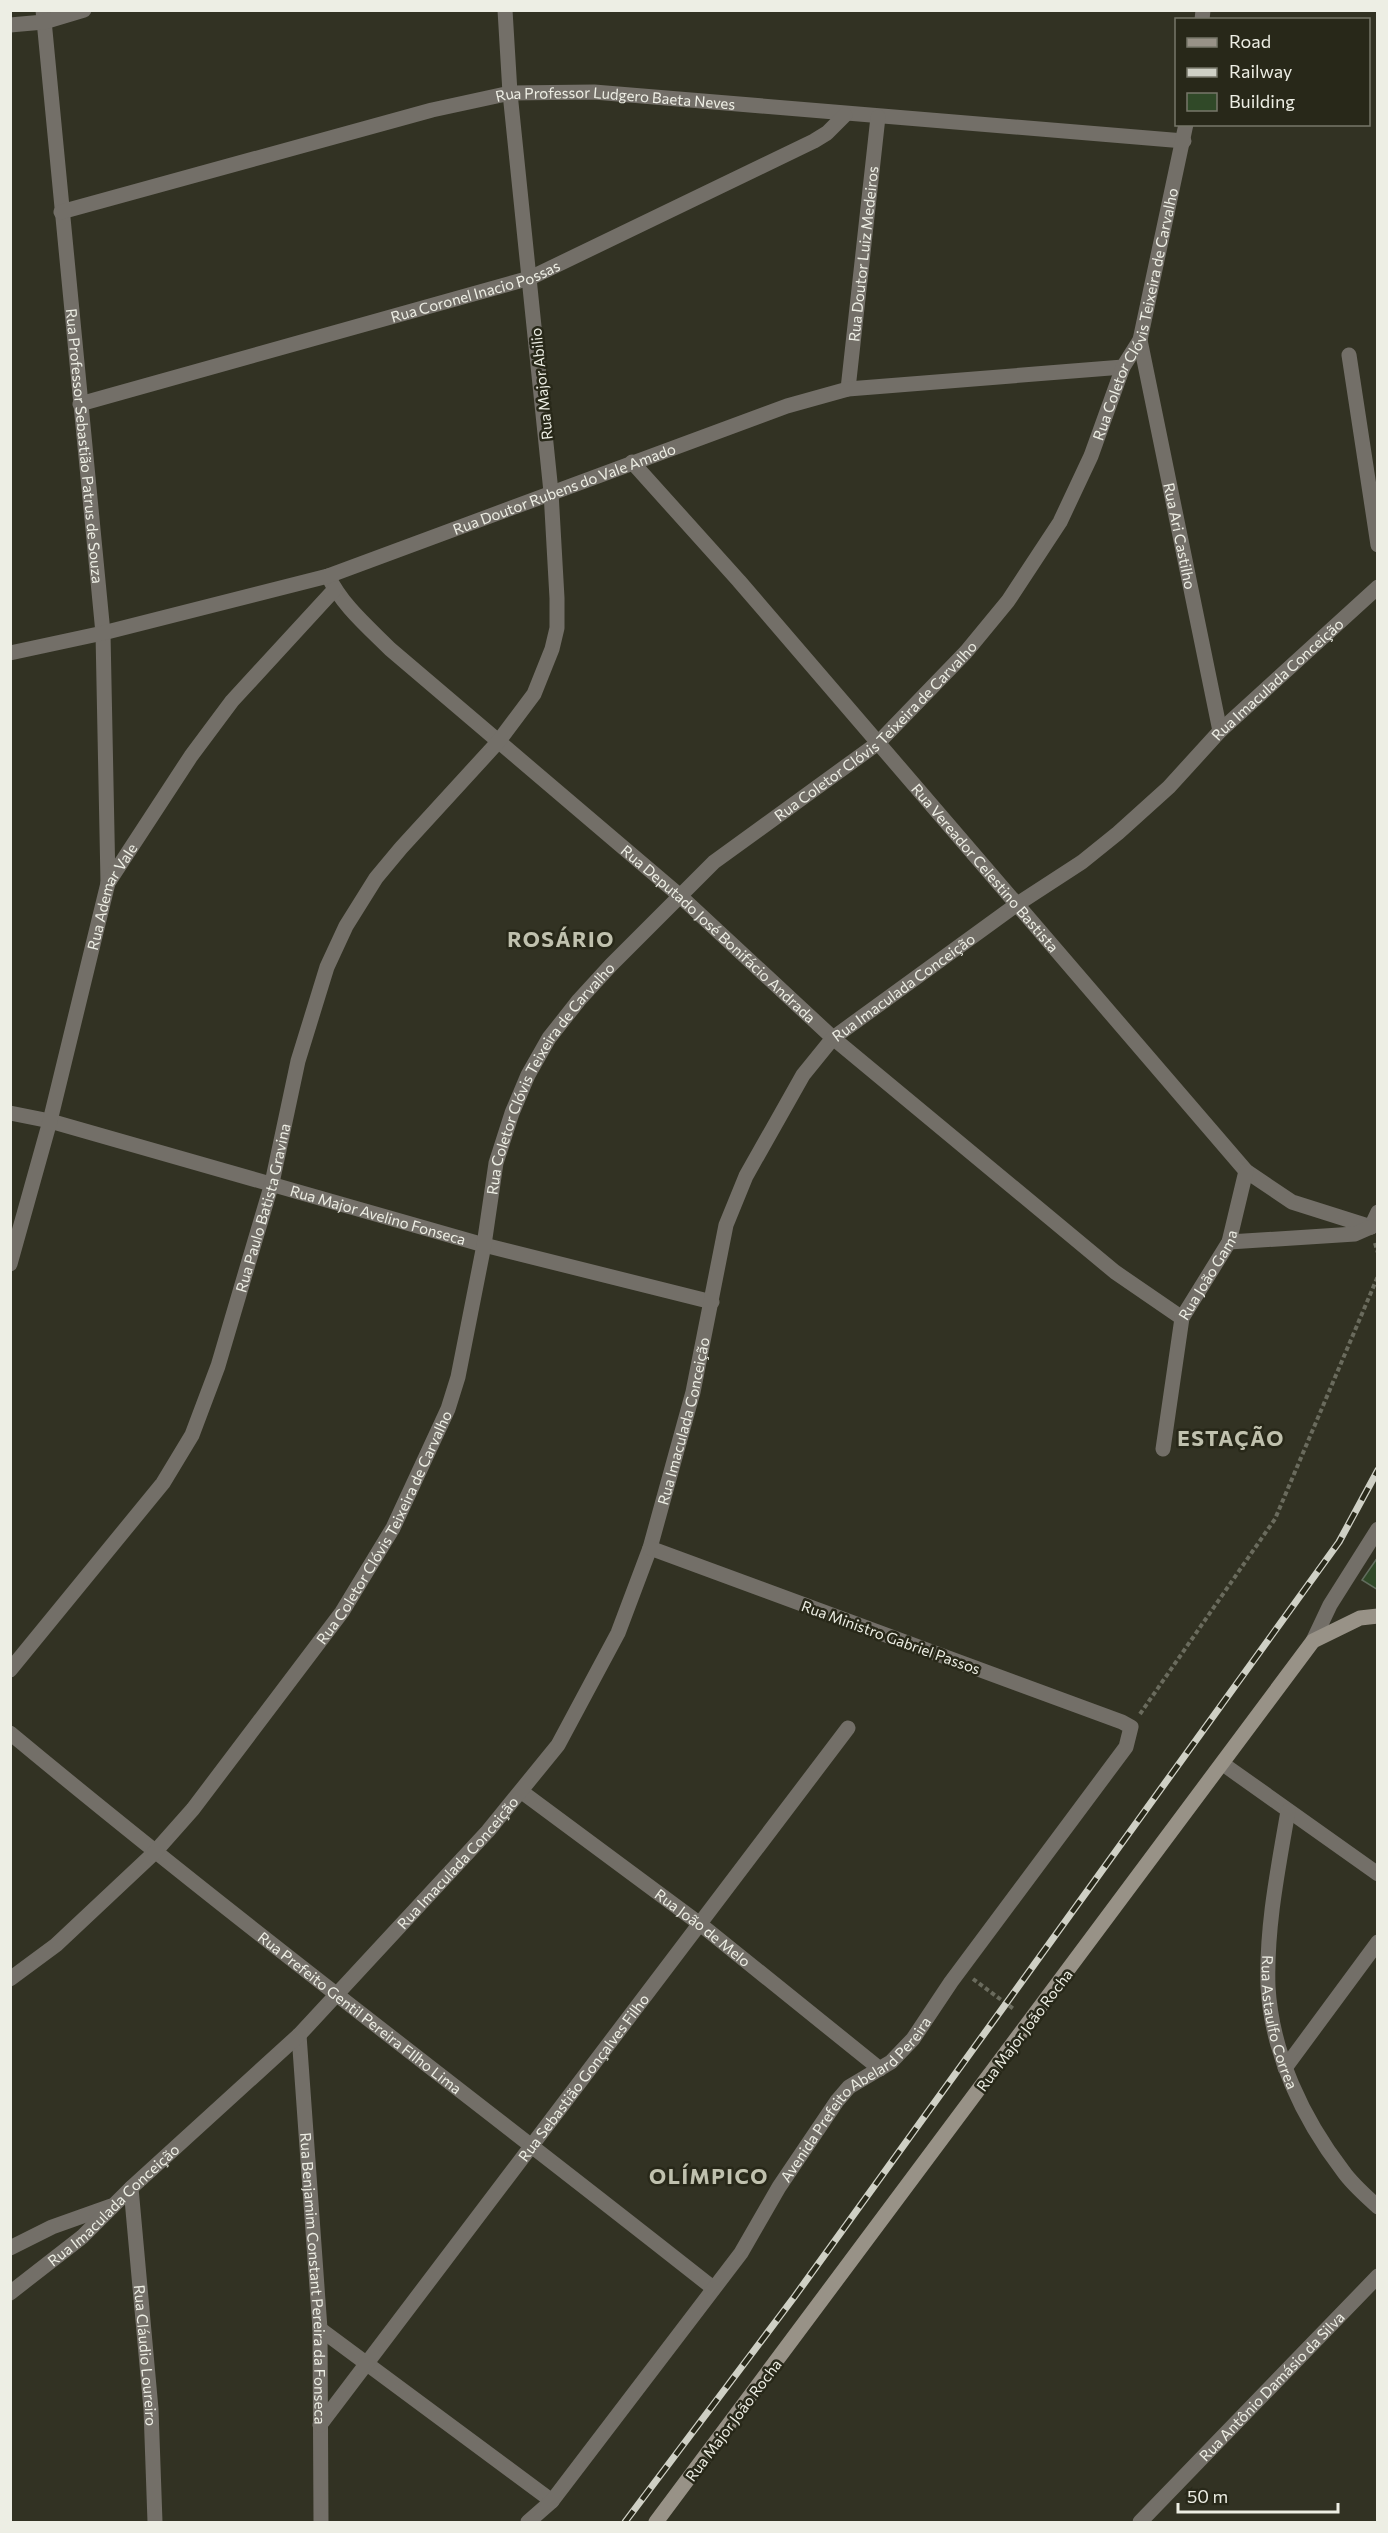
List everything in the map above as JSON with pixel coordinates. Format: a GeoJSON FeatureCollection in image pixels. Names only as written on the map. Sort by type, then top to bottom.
{"type":"FeatureCollection","features":[{"type":"Feature","properties":{"kind":"main road"},"geometry":{"type":"LineString","coordinates":[[1313,1641],[1360,1618],[1377,1616]]}},
{"type":"Feature","properties":{"kind":"main road","name":"Rua Major João Rocha"},"geometry":{"type":"LineString","coordinates":[[656,2523],[1313,1641]]}},
{"type":"Feature","properties":{"kind":"street"},"geometry":{"type":"LineString","coordinates":[[10,26],[43,16],[84,10]]}},
{"type":"Feature","properties":{"kind":"street","name":"Rua Major Abilio"},"geometry":{"type":"LineString","coordinates":[[498,742],[534,694],[544,674],[557,628],[551,492],[531,278],[510,93],[505,10]]}},
{"type":"Feature","properties":{"kind":"street","name":"Rua Professor Sebastião Patrus de Souza"},"geometry":{"type":"LineString","coordinates":[[43,16],[103,633],[108,884]]}},
{"type":"Feature","properties":{"kind":"street","name":"Rua Professor Ludgero Baeta Neves"},"geometry":{"type":"LineString","coordinates":[[62,212],[432,110],[510,93],[594,92],[845,115],[1184,141]]}},
{"type":"Feature","properties":{"kind":"street","name":"Rua Coronel Inacio Possas"},"geometry":{"type":"LineString","coordinates":[[80,404],[531,278],[814,141],[827,133],[845,115]]}},
{"type":"Feature","properties":{"kind":"street","name":"Rua Doutor Luiz Medeiros"},"geometry":{"type":"LineString","coordinates":[[848,389],[878,117]]}},
{"type":"Feature","properties":{"kind":"street","name":"Rua Coletor Clóvis Teixeira de Carvalho"},"geometry":{"type":"LineString","coordinates":[[10,1980],[56,1945],[154,1853],[193,1809],[342,1612],[393,1528],[448,1409],[458,1377],[484,1245],[496,1163],[512,1113],[528,1075],[549,1038],[579,1000],[679,895],[714,862],[878,743],[966,652],[1008,601],[1040,554],[1060,522],[1080,481],[1123,367],[1140,340],[1186,126]]}},
{"type":"Feature","properties":{"kind":"street","name":"Rua Ari Castilho"},"geometry":{"type":"LineString","coordinates":[[1140,340],[1220,731]]}},
{"type":"Feature","properties":{"kind":"street"},"geometry":{"type":"LineString","coordinates":[[1349,355],[1377,545]]}},
{"type":"Feature","properties":{"kind":"street","name":"Rua Doutor Rubens do Vale Amado"},"geometry":{"type":"LineString","coordinates":[[10,653],[331,583],[551,492],[787,406],[848,389],[1123,367]]}},
{"type":"Feature","properties":{"kind":"street","name":"Rua Vereador Celestino Bastista"},"geometry":{"type":"LineString","coordinates":[[632,462],[694,530],[1246,1171],[1292,1202],[1371,1227]]}},
{"type":"Feature","properties":{"kind":"street","name":"Rua Deputado José Bonifácio Andrada"},"geometry":{"type":"LineString","coordinates":[[331,583],[390,649],[679,895],[833,1038],[1115,1272],[1182,1318]]}},
{"type":"Feature","properties":{"kind":"street","name":"Rua Ademar Vale"},"geometry":{"type":"LineString","coordinates":[[10,1264],[50,1121],[108,884],[191,756],[232,701],[331,583]]}},
{"type":"Feature","properties":{"kind":"street","name":"Rua Imaculada Conceição"},"geometry":{"type":"LineString","coordinates":[[10,2293],[82,2237],[131,2188],[299,2035],[522,1792],[558,1745],[618,1633],[650,1548],[693,1392],[726,1225],[746,1176],[803,1075],[833,1038],[1016,905],[1082,862],[1118,833],[1168,787],[1220,731],[1377,587]]}},
{"type":"Feature","properties":{"kind":"street","name":"Rua Paulo Batista Gravina"},"geometry":{"type":"LineString","coordinates":[[10,1670],[163,1483],[192,1435],[218,1366],[272,1184],[298,1061],[327,967],[346,926],[376,878],[498,742]]}},
{"type":"Feature","properties":{"kind":"street","name":"Rua Major Avelino Fonseca"},"geometry":{"type":"LineString","coordinates":[[10,1113],[50,1121],[484,1245],[712,1302]]}},
{"type":"Feature","properties":{"kind":"street","name":"Rua João Gama"},"geometry":{"type":"LineString","coordinates":[[1163,1449],[1182,1318],[1229,1242],[1246,1171]]}},
{"type":"Feature","properties":{"kind":"street"},"geometry":{"type":"LineString","coordinates":[[1229,1242],[1355,1234],[1371,1227],[1377,1212]]}},
{"type":"Feature","properties":{"kind":"street","name":"Rua Major João Rocha"},"geometry":{"type":"LineString","coordinates":[[1313,1641],[1330,1605],[1377,1529]]}},
{"type":"Feature","properties":{"kind":"street","name":"Rua Ministro Gabriel Passos"},"geometry":{"type":"LineString","coordinates":[[650,1548],[1131,1726]]}},
{"type":"Feature","properties":{"kind":"street","name":"Avenida Prefeito Abelard Pereira"},"geometry":{"type":"LineString","coordinates":[[528,2523],[552,2501],[741,2253],[779,2187],[837,2101],[849,2087],[891,2062],[913,2039],[960,1970],[1126,1747],[1131,1726]]}},
{"type":"Feature","properties":{"kind":"street","name":"Rua Sebastião Gonçalves Filho"},"geometry":{"type":"LineString","coordinates":[[320,2425],[369,2364],[531,2144],[848,1728]]}},
{"type":"Feature","properties":{"kind":"street","name":"Rua Prefeito Gentil Pereira FIlho Lima"},"geometry":{"type":"LineString","coordinates":[[10,1733],[154,1853],[335,1996],[531,2144],[713,2288]]}},
{"type":"Feature","properties":{"kind":"street"},"geometry":{"type":"LineString","coordinates":[[1223,1764],[1377,1874]]}},
{"type":"Feature","properties":{"kind":"street","name":"Rua João de Melo"},"geometry":{"type":"LineString","coordinates":[[522,1792],[700,1924],[880,2069]]}},
{"type":"Feature","properties":{"kind":"street","name":"Rua Astaulfo Correa"},"geometry":{"type":"LineString","coordinates":[[1288,1811],[1275,1888],[1269,1961],[1271,2013],[1285,2068],[1303,2106],[1344,2173],[1377,2207]]}},
{"type":"Feature","properties":{"kind":"street"},"geometry":{"type":"LineString","coordinates":[[1285,2068],[1377,1942]]}},
{"type":"Feature","properties":{"kind":"street","name":"Rua Benjamim Constant Pereira da Fonseca"},"geometry":{"type":"LineString","coordinates":[[299,2035],[320,2329],[321,2523]]}},
{"type":"Feature","properties":{"kind":"street","name":"Rua Cláudio Loureiro"},"geometry":{"type":"LineString","coordinates":[[131,2188],[151,2409],[154,2523]]}},
{"type":"Feature","properties":{"kind":"street"},"geometry":{"type":"LineString","coordinates":[[10,2248],[52,2227],[114,2205]]}},
{"type":"Feature","properties":{"kind":"street","name":"Rua Antônio Damásio da Silva"},"geometry":{"type":"LineString","coordinates":[[1140,2523],[1377,2276]]}},
{"type":"Feature","properties":{"kind":"street"},"geometry":{"type":"LineString","coordinates":[[320,2329],[552,2501]]}},
{"type":"Feature","properties":{"kind":"path"},"geometry":{"type":"LineString","coordinates":[[1131,1726],[1275,1519],[1377,1276]]}},
{"type":"Feature","properties":{"kind":"path"},"geometry":{"type":"LineString","coordinates":[[960,1970],[1030,2022]]}},
{"type":"Feature","properties":{"kind":"building"},"geometry":{"type":"Polygon","coordinates":[[[1378,1557],[1378,1590],[1362,1580],[1378,1557]]]}},
{"type":"Feature","properties":{"kind":"railway"},"geometry":{"type":"LineString","coordinates":[[625,2522],[795,2296],[1339,1542],[1378,1470]]}},
{"type":"Feature","properties":{"kind":"district","name":"ROSÁRIO"},"geometry":{"type":"Point","coordinates":[561,938]}},
{"type":"Feature","properties":{"kind":"district","name":"ESTAÇÃO"},"geometry":{"type":"Point","coordinates":[1231,1437]}},
{"type":"Feature","properties":{"kind":"district","name":"OLÍMPICO"},"geometry":{"type":"Point","coordinates":[709,2175]}}]}
